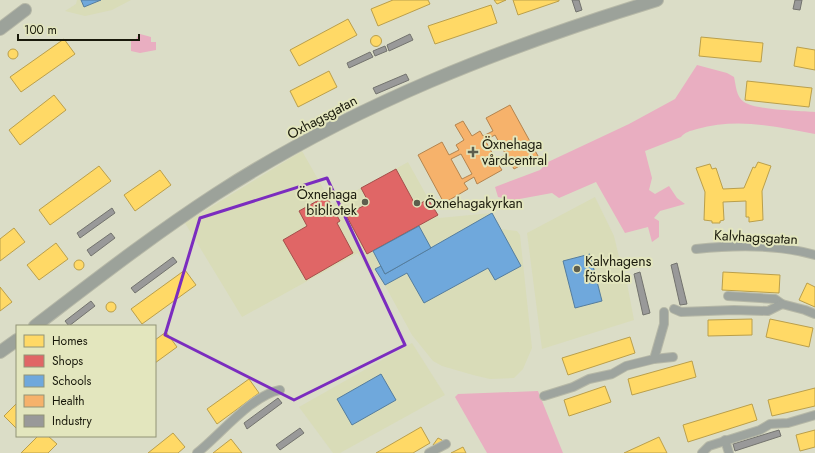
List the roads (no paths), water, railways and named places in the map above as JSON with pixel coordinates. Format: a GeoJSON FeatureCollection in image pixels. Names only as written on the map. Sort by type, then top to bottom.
{"type":"FeatureCollection","features":[{"type":"Feature","properties":{"kind":"street","name":"Oxhagsgatan"},"geometry":{"type":"LineString","coordinates":[[36,325],[141,245],[210,198],[270,162],[359,113],[431,79],[502,51],[592,20],[657,0]]}},
{"type":"Feature","properties":{"kind":"street"},"geometry":{"type":"LineString","coordinates":[[0,29],[24,10]]}},
{"type":"Feature","properties":{"kind":"street","name":"Kalvhagsgatan"},"geometry":{"type":"LineString","coordinates":[[696,249],[741,247],[782,249],[815,255]]}},
{"type":"Feature","properties":{"kind":"street"},"geometry":{"type":"LineString","coordinates":[[728,296],[775,299],[782,304],[815,314]]}},
{"type":"Feature","properties":{"kind":"street"},"geometry":{"type":"LineString","coordinates":[[674,309],[681,312],[734,310],[768,311],[782,304]]}},
{"type":"Feature","properties":{"kind":"street"},"geometry":{"type":"LineString","coordinates":[[654,359],[664,324],[664,312]]}},
{"type":"Feature","properties":{"kind":"street"},"geometry":{"type":"LineString","coordinates":[[0,352],[16,341]]}},
{"type":"Feature","properties":{"kind":"street"},"geometry":{"type":"LineString","coordinates":[[544,396],[573,387],[589,379],[612,374],[626,366],[654,359],[673,357]]}},
{"type":"Feature","properties":{"kind":"street"},"geometry":{"type":"LineString","coordinates":[[197,453],[242,413],[269,393],[280,390]]}},
{"type":"Feature","properties":{"kind":"street"},"geometry":{"type":"LineString","coordinates":[[702,453],[709,446],[760,430],[770,424],[788,423],[815,415]]}},
{"type":"Feature","properties":{"kind":"street"},"geometry":{"type":"LineString","coordinates":[[725,440],[729,453]]}},
{"type":"Feature","properties":{"kind":"street"},"geometry":{"type":"LineString","coordinates":[[429,453],[446,444]]}},
{"type":"Feature","properties":{"kind":"place","name":"Öxnehaga vårdcentral"},"geometry":{"type":"Point","coordinates":[473,152]}},
{"type":"Feature","properties":{"kind":"place","name":"Öxnehaga bibliotek"},"geometry":{"type":"Point","coordinates":[365,202]}},
{"type":"Feature","properties":{"kind":"place","name":"Öxnehagakyrkan"},"geometry":{"type":"Point","coordinates":[417,203]}},
{"type":"Feature","properties":{"kind":"place","name":"Kalvhagens förskola"},"geometry":{"type":"Point","coordinates":[577,269]}}]}
